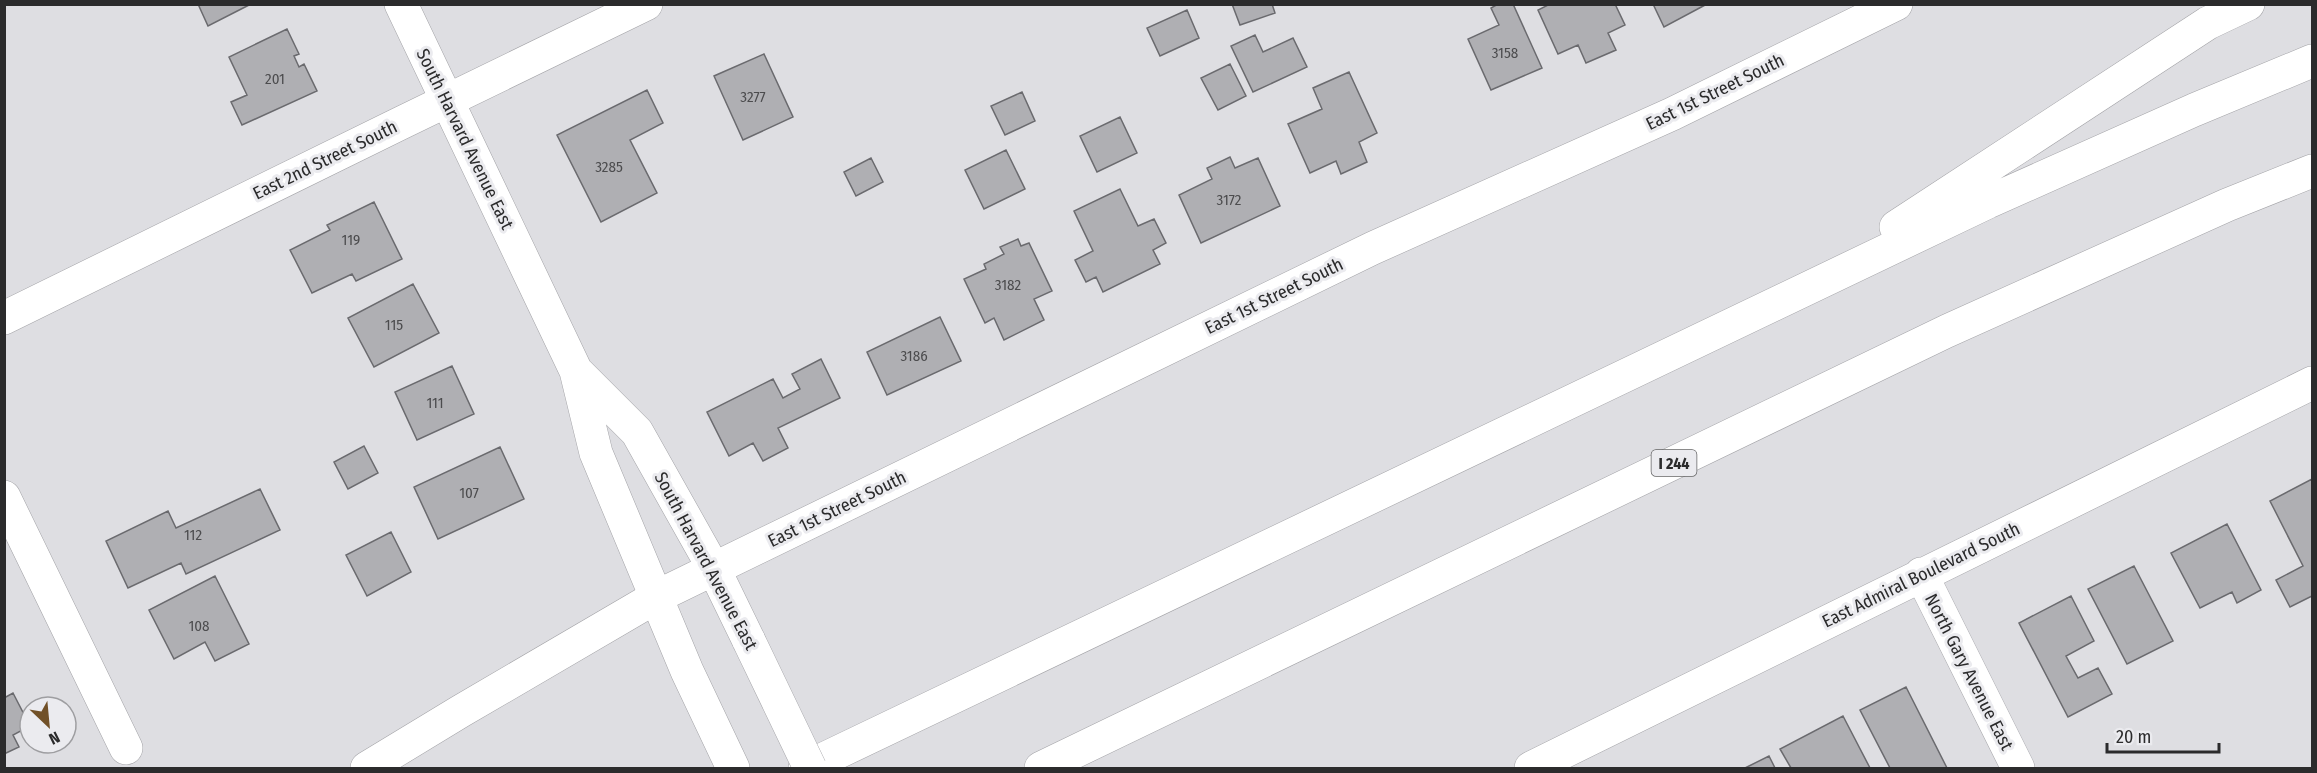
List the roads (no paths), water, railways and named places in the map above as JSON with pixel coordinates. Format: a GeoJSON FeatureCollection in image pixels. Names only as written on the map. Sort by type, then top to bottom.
{"type":"FeatureCollection","features":[{"type":"Feature","properties":{"kind":"main road","name":"South Harvard Avenue East"},"geometry":{"type":"LineString","coordinates":[[401,4],[576,371],[596,453],[687,671],[733,768]]}},
{"type":"Feature","properties":{"kind":"main road","name":"East 2nd Street South"},"geometry":{"type":"LineString","coordinates":[[4,318],[646,4]]}},
{"type":"Feature","properties":{"kind":"main road","name":"East 1st Street South"},"geometry":{"type":"LineString","coordinates":[[367,768],[657,597],[1373,248],[1672,114],[1896,4]]}},
{"type":"Feature","properties":{"kind":"main road"},"geometry":{"type":"LineString","coordinates":[[1782,302],[2208,23],[2248,4]]}},
{"type":"Feature","properties":{"kind":"main road"},"geometry":{"type":"LineString","coordinates":[[805,768],[1988,202],[2194,110],[2313,61]]}},
{"type":"Feature","properties":{"kind":"main road","name":"I 244"},"geometry":{"type":"LineString","coordinates":[[1041,768],[1947,331],[2227,205],[2313,171]]}},
{"type":"Feature","properties":{"kind":"main road","name":"South Harvard Avenue East"},"geometry":{"type":"LineString","coordinates":[[576,371],[637,432],[714,569],[810,768]]}},
{"type":"Feature","properties":{"kind":"main road","name":"East Admiral Boulevard South"},"geometry":{"type":"LineString","coordinates":[[1530,768],[2313,383]]}},
{"type":"Feature","properties":{"kind":"main road"},"geometry":{"type":"LineString","coordinates":[[4,496],[126,748]]}},
{"type":"Feature","properties":{"kind":"main road","name":"North Gary Avenue East"},"geometry":{"type":"LineString","coordinates":[[1921,574],[2018,768]]}}]}
